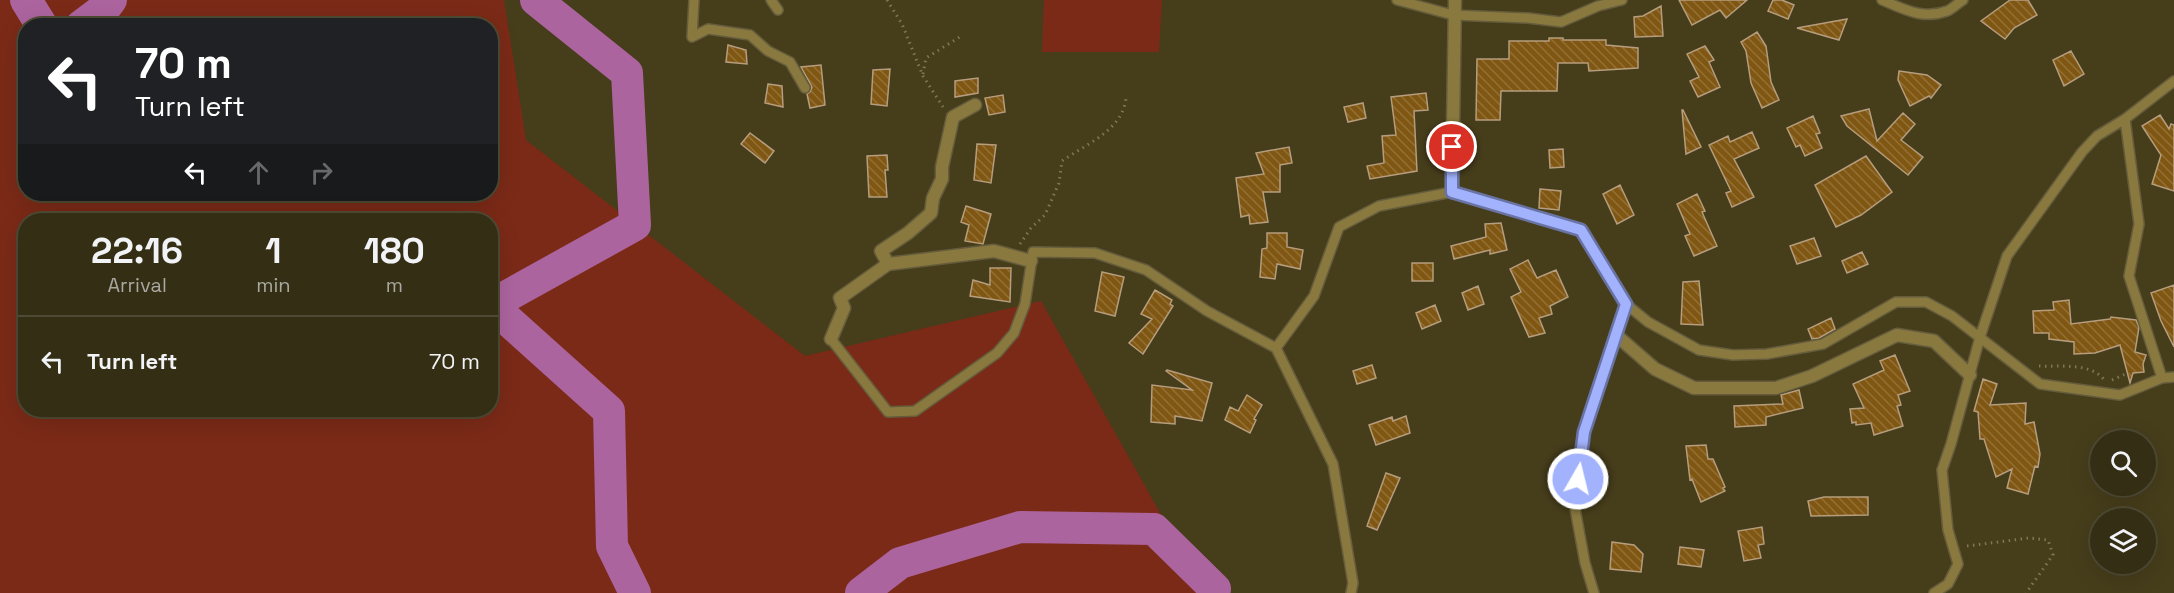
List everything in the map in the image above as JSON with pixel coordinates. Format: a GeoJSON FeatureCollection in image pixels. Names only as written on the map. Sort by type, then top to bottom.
{"type":"FeatureCollection","features":[{"type":"Feature","properties":{"kind":"street"},"geometry":{"type":"LineString","coordinates":[[1452,192],[1455,0]]}},
{"type":"Feature","properties":{"kind":"street"},"geometry":{"type":"LineString","coordinates":[[888,264],[881,251],[908,234],[931,213],[933,198],[942,179],[942,167],[953,117],[975,105]]}},
{"type":"Feature","properties":{"kind":"street"},"geometry":{"type":"LineString","coordinates":[[831,339],[844,308],[840,298],[888,264],[994,251],[1031,261]]}},
{"type":"Feature","properties":{"kind":"street"},"geometry":{"type":"LineString","coordinates":[[1616,335],[1655,369],[1694,388],[1776,388],[1812,376],[1897,335],[1934,341],[1970,375]]}},
{"type":"Feature","properties":{"kind":"lane"},"geometry":{"type":"LineString","coordinates":[[694,0],[693,37],[708,29],[750,35],[768,51],[790,62],[805,88]]}},
{"type":"Feature","properties":{"kind":"lane"},"geometry":{"type":"LineString","coordinates":[[771,0],[778,10]]}},
{"type":"Feature","properties":{"kind":"lane"},"geometry":{"type":"LineString","coordinates":[[1397,0],[1453,15],[1528,18],[1561,22],[1598,6],[1622,0]]}},
{"type":"Feature","properties":{"kind":"lane"},"geometry":{"type":"LineString","coordinates":[[1882,0],[1900,9],[1928,14],[1948,10],[1963,0]]}},
{"type":"Feature","properties":{"kind":"lane"},"geometry":{"type":"LineString","coordinates":[[1934,593],[1948,584],[1958,564],[1948,530],[1942,470],[1980,337],[2007,256],[2082,152],[2104,130],[2126,119],[2174,81]]}},
{"type":"Feature","properties":{"kind":"lane"},"geometry":{"type":"LineString","coordinates":[[2126,119],[2139,224],[2129,276],[2162,378]]}},
{"type":"Feature","properties":{"kind":"lane"},"geometry":{"type":"LineString","coordinates":[[1276,348],[1314,296],[1339,227],[1379,206],[1452,192],[1581,230],[1626,304],[1648,322],[1699,351],[1733,355],[1767,354],[1822,344],[1896,302],[1926,302],[1952,316],[2040,384],[2120,396],[2162,378],[2174,376]]}},
{"type":"Feature","properties":{"kind":"lane"},"geometry":{"type":"LineString","coordinates":[[831,339],[888,412],[915,411],[997,353],[1014,333],[1025,304],[1033,252],[1095,253],[1146,270],[1207,310],[1276,348],[1333,464],[1353,583],[1351,593]]}},
{"type":"Feature","properties":{"kind":"lane"},"geometry":{"type":"LineString","coordinates":[[1594,593],[1585,563],[1574,503],[1584,432],[1626,304]]}},
{"type":"Feature","properties":{"kind":"path"},"geometry":{"type":"LineString","coordinates":[[887,0],[902,24],[923,76],[943,108],[953,117]]}},
{"type":"Feature","properties":{"kind":"path"},"geometry":{"type":"LineString","coordinates":[[923,76],[926,58],[963,35]]}},
{"type":"Feature","properties":{"kind":"path"},"geometry":{"type":"LineString","coordinates":[[1016,247],[1045,215],[1059,183],[1062,161],[1114,125],[1125,110],[1126,98]]}},
{"type":"Feature","properties":{"kind":"path"},"geometry":{"type":"LineString","coordinates":[[2016,366],[2083,368],[2101,375],[2105,381],[2128,373]]}},
{"type":"Feature","properties":{"kind":"path"},"geometry":{"type":"LineString","coordinates":[[1953,548],[2029,538],[2049,540],[2053,555],[2026,593]]}},
{"type":"Feature","properties":{"kind":"shaded area"},"geometry":{"type":"Polygon","coordinates":[[[0,0],[504,0],[526,140],[805,356],[1041,301],[1190,566],[1209,593],[0,593],[0,0]]]}},
{"type":"Feature","properties":{"kind":"shaded area"},"geometry":{"type":"Polygon","coordinates":[[[1044,0],[1162,0],[1159,52],[1042,52],[1044,0]]]}},
{"type":"Feature","properties":{"kind":"building"},"geometry":{"type":"Polygon","coordinates":[[[1679,0],[1747,0],[1726,18],[1720,10],[1692,25],[1679,0]]]}},
{"type":"Feature","properties":{"kind":"building"},"geometry":{"type":"Polygon","coordinates":[[[1773,0],[1782,0],[1794,5],[1788,19],[1768,11],[1773,0]]]}},
{"type":"Feature","properties":{"kind":"building"},"geometry":{"type":"Polygon","coordinates":[[[2010,0],[2028,0],[2037,15],[2014,28],[2005,39],[1981,21],[2010,0]]]}},
{"type":"Feature","properties":{"kind":"building"},"geometry":{"type":"Polygon","coordinates":[[[1661,6],[1663,36],[1635,37],[1634,17],[1643,16],[1661,6]]]}},
{"type":"Feature","properties":{"kind":"building"},"geometry":{"type":"Polygon","coordinates":[[[1847,19],[1839,40],[1797,28],[1847,19]]]}},
{"type":"Feature","properties":{"kind":"building"},"geometry":{"type":"Polygon","coordinates":[[[1757,32],[1766,46],[1771,82],[1779,100],[1762,108],[1751,83],[1746,51],[1741,42],[1757,32]]]}},
{"type":"Feature","properties":{"kind":"building"},"geometry":{"type":"Polygon","coordinates":[[[1549,38],[1606,40],[1606,45],[1638,48],[1638,68],[1589,71],[1588,63],[1558,63],[1557,91],[1501,91],[1500,120],[1476,120],[1477,59],[1509,59],[1509,41],[1549,41],[1549,38]]]}},
{"type":"Feature","properties":{"kind":"building"},"geometry":{"type":"Polygon","coordinates":[[[728,45],[746,50],[747,64],[726,62],[728,45]]]}},
{"type":"Feature","properties":{"kind":"building"},"geometry":{"type":"Polygon","coordinates":[[[1705,46],[1714,60],[1709,62],[1720,87],[1698,97],[1690,81],[1699,77],[1687,54],[1705,46]]]}},
{"type":"Feature","properties":{"kind":"building"},"geometry":{"type":"Polygon","coordinates":[[[2071,51],[2084,74],[2064,86],[2053,60],[2071,51]]]}},
{"type":"Feature","properties":{"kind":"building"},"geometry":{"type":"Polygon","coordinates":[[[821,65],[825,105],[810,108],[807,94],[812,87],[801,67],[821,65]]]}},
{"type":"Feature","properties":{"kind":"building"},"geometry":{"type":"Polygon","coordinates":[[[890,69],[887,106],[871,104],[873,70],[890,69]]]}},
{"type":"Feature","properties":{"kind":"building"},"geometry":{"type":"Polygon","coordinates":[[[1899,71],[1927,75],[1941,85],[1931,98],[1929,96],[1910,106],[1898,80],[1899,71]]]}},
{"type":"Feature","properties":{"kind":"building"},"geometry":{"type":"Polygon","coordinates":[[[978,78],[978,93],[955,97],[955,81],[978,78]]]}},
{"type":"Feature","properties":{"kind":"building"},"geometry":{"type":"Polygon","coordinates":[[[768,84],[782,86],[783,107],[765,103],[768,84]]]}},
{"type":"Feature","properties":{"kind":"building"},"geometry":{"type":"Polygon","coordinates":[[[1426,93],[1428,110],[1414,111],[1417,171],[1370,179],[1367,166],[1384,163],[1382,136],[1396,135],[1391,97],[1426,93]]]}},
{"type":"Feature","properties":{"kind":"building"},"geometry":{"type":"Polygon","coordinates":[[[1003,95],[1005,112],[989,115],[985,98],[1003,95]]]}},
{"type":"Feature","properties":{"kind":"building"},"geometry":{"type":"Polygon","coordinates":[[[1363,103],[1366,118],[1348,122],[1344,107],[1363,103]]]}},
{"type":"Feature","properties":{"kind":"building"},"geometry":{"type":"Polygon","coordinates":[[[1869,109],[1877,141],[1903,113],[1915,124],[1901,140],[1923,157],[1908,175],[1847,126],[1841,116],[1869,109]]]}},
{"type":"Feature","properties":{"kind":"building"},"geometry":{"type":"Polygon","coordinates":[[[1682,110],[1701,147],[1686,154],[1682,110]]]}},
{"type":"Feature","properties":{"kind":"building"},"geometry":{"type":"Polygon","coordinates":[[[2160,115],[2169,129],[2171,124],[2174,125],[2174,191],[2152,184],[2161,155],[2142,126],[2160,115]]]}},
{"type":"Feature","properties":{"kind":"building"},"geometry":{"type":"Polygon","coordinates":[[[1813,116],[1820,133],[1816,134],[1822,148],[1805,156],[1800,145],[1796,147],[1787,128],[1813,116]]]}},
{"type":"Feature","properties":{"kind":"building"},"geometry":{"type":"Polygon","coordinates":[[[1752,132],[1759,148],[1734,159],[1754,197],[1732,207],[1726,193],[1731,191],[1709,145],[1728,136],[1730,142],[1752,132]]]}},
{"type":"Feature","properties":{"kind":"building"},"geometry":{"type":"Polygon","coordinates":[[[750,133],[774,151],[765,163],[741,144],[750,133]]]}},
{"type":"Feature","properties":{"kind":"building"},"geometry":{"type":"Polygon","coordinates":[[[977,144],[996,145],[991,183],[974,180],[977,144]]]}},
{"type":"Feature","properties":{"kind":"building"},"geometry":{"type":"Polygon","coordinates":[[[1289,147],[1292,163],[1280,165],[1280,192],[1263,192],[1268,222],[1250,224],[1249,215],[1241,217],[1236,178],[1264,174],[1256,153],[1289,147]]]}},
{"type":"Feature","properties":{"kind":"building"},"geometry":{"type":"Polygon","coordinates":[[[1563,149],[1564,167],[1550,168],[1549,150],[1563,149]]]}},
{"type":"Feature","properties":{"kind":"building"},"geometry":{"type":"Polygon","coordinates":[[[887,155],[888,170],[885,170],[887,197],[869,197],[867,156],[887,155]]]}},
{"type":"Feature","properties":{"kind":"building"},"geometry":{"type":"Polygon","coordinates":[[[1866,156],[1892,192],[1861,215],[1836,227],[1815,185],[1866,156]]]}},
{"type":"Feature","properties":{"kind":"building"},"geometry":{"type":"Polygon","coordinates":[[[1620,185],[1634,215],[1617,224],[1603,194],[1620,185]]]}},
{"type":"Feature","properties":{"kind":"building"},"geometry":{"type":"Polygon","coordinates":[[[1540,189],[1561,191],[1559,210],[1539,208],[1540,189]]]}},
{"type":"Feature","properties":{"kind":"building"},"geometry":{"type":"Polygon","coordinates":[[[1697,194],[1717,246],[1694,256],[1685,236],[1690,234],[1677,204],[1697,194]]]}},
{"type":"Feature","properties":{"kind":"building"},"geometry":{"type":"Polygon","coordinates":[[[966,206],[991,214],[983,244],[965,241],[969,225],[961,222],[966,206]]]}},
{"type":"Feature","properties":{"kind":"building"},"geometry":{"type":"Polygon","coordinates":[[[1501,223],[1507,250],[1490,254],[1490,250],[1454,259],[1451,246],[1486,237],[1485,224],[1501,223]]]}},
{"type":"Feature","properties":{"kind":"building"},"geometry":{"type":"Polygon","coordinates":[[[1267,233],[1287,233],[1287,247],[1303,250],[1300,269],[1277,264],[1275,279],[1260,277],[1262,249],[1267,248],[1267,233]]]}},
{"type":"Feature","properties":{"kind":"building"},"geometry":{"type":"Polygon","coordinates":[[[1814,238],[1821,256],[1797,264],[1790,246],[1814,238]]]}},
{"type":"Feature","properties":{"kind":"building"},"geometry":{"type":"Polygon","coordinates":[[[1862,252],[1868,264],[1847,273],[1842,261],[1862,252]]]}},
{"type":"Feature","properties":{"kind":"building"},"geometry":{"type":"Polygon","coordinates":[[[1528,260],[1537,278],[1556,270],[1568,297],[1550,306],[1552,314],[1539,318],[1545,333],[1529,337],[1511,297],[1521,292],[1510,269],[1528,260]]]}},
{"type":"Feature","properties":{"kind":"building"},"geometry":{"type":"Polygon","coordinates":[[[1412,263],[1433,263],[1433,281],[1412,281],[1412,263]]]}},
{"type":"Feature","properties":{"kind":"building"},"geometry":{"type":"Polygon","coordinates":[[[990,268],[1011,268],[1010,302],[970,296],[973,280],[990,285],[990,268]]]}},
{"type":"Feature","properties":{"kind":"building"},"geometry":{"type":"Polygon","coordinates":[[[1102,272],[1124,277],[1115,316],[1095,311],[1102,272]]]}},
{"type":"Feature","properties":{"kind":"building"},"geometry":{"type":"Polygon","coordinates":[[[1699,281],[1703,325],[1681,324],[1683,282],[1699,281]]]}},
{"type":"Feature","properties":{"kind":"building"},"geometry":{"type":"Polygon","coordinates":[[[2174,285],[2174,347],[2151,293],[2174,285]]]}},
{"type":"Feature","properties":{"kind":"building"},"geometry":{"type":"Polygon","coordinates":[[[1478,286],[1484,304],[1468,310],[1462,293],[1478,286]]]}},
{"type":"Feature","properties":{"kind":"building"},"geometry":{"type":"Polygon","coordinates":[[[1155,290],[1172,300],[1170,304],[1173,306],[1143,354],[1129,343],[1152,319],[1141,314],[1155,290]]]}},
{"type":"Feature","properties":{"kind":"building"},"geometry":{"type":"Polygon","coordinates":[[[2069,300],[2071,324],[2111,317],[2136,320],[2139,327],[2135,352],[2146,355],[2143,364],[2144,372],[2133,373],[2130,383],[2120,345],[2095,353],[2074,354],[2074,342],[2049,339],[2049,333],[2034,333],[2033,311],[2054,310],[2053,302],[2069,300]]]}},
{"type":"Feature","properties":{"kind":"building"},"geometry":{"type":"Polygon","coordinates":[[[1435,305],[1441,321],[1422,329],[1416,313],[1435,305]]]}},
{"type":"Feature","properties":{"kind":"building"},"geometry":{"type":"Polygon","coordinates":[[[1831,318],[1835,329],[1819,338],[1812,339],[1808,329],[1831,318]]]}},
{"type":"Feature","properties":{"kind":"building"},"geometry":{"type":"Polygon","coordinates":[[[1895,355],[1910,391],[1898,395],[1901,405],[1897,406],[1903,426],[1874,435],[1871,423],[1856,425],[1856,422],[1852,423],[1850,409],[1864,408],[1853,384],[1884,370],[1880,361],[1895,355]]]}},
{"type":"Feature","properties":{"kind":"building"},"geometry":{"type":"Polygon","coordinates":[[[1372,365],[1376,378],[1357,384],[1353,371],[1372,365]]]}},
{"type":"Feature","properties":{"kind":"building"},"geometry":{"type":"Polygon","coordinates":[[[1167,370],[1212,383],[1202,421],[1175,416],[1175,424],[1151,422],[1152,385],[1192,390],[1167,370]]]}},
{"type":"Feature","properties":{"kind":"building"},"geometry":{"type":"Polygon","coordinates":[[[1983,379],[1997,384],[1990,405],[2026,403],[2025,424],[2034,422],[2040,454],[2038,467],[2035,466],[2028,494],[2007,488],[2012,469],[1996,477],[1984,439],[1980,439],[1978,412],[1974,411],[1983,379]]]}},
{"type":"Feature","properties":{"kind":"building"},"geometry":{"type":"Polygon","coordinates":[[[1799,390],[1803,408],[1766,417],[1766,425],[1735,427],[1734,406],[1783,404],[1781,395],[1799,390]]]}},
{"type":"Feature","properties":{"kind":"building"},"geometry":{"type":"Polygon","coordinates":[[[1247,395],[1262,405],[1254,419],[1256,420],[1250,433],[1225,420],[1230,407],[1238,411],[1247,395]]]}},
{"type":"Feature","properties":{"kind":"building"},"geometry":{"type":"Polygon","coordinates":[[[1406,416],[1410,433],[1376,445],[1369,425],[1392,417],[1393,421],[1406,416]]]}},
{"type":"Feature","properties":{"kind":"building"},"geometry":{"type":"Polygon","coordinates":[[[1706,445],[1708,459],[1713,459],[1725,491],[1701,502],[1692,479],[1690,480],[1686,446],[1706,445]]]}},
{"type":"Feature","properties":{"kind":"building"},"geometry":{"type":"Polygon","coordinates":[[[1386,473],[1400,478],[1377,530],[1367,526],[1386,473]]]}},
{"type":"Feature","properties":{"kind":"building"},"geometry":{"type":"Polygon","coordinates":[[[1824,497],[1868,497],[1868,515],[1811,516],[1808,501],[1824,497]]]}},
{"type":"Feature","properties":{"kind":"building"},"geometry":{"type":"Polygon","coordinates":[[[1762,527],[1764,544],[1758,545],[1761,558],[1744,561],[1738,531],[1762,527]]]}},
{"type":"Feature","properties":{"kind":"building"},"geometry":{"type":"Polygon","coordinates":[[[1612,542],[1634,545],[1643,554],[1641,572],[1610,569],[1612,542]]]}},
{"type":"Feature","properties":{"kind":"building"},"geometry":{"type":"Polygon","coordinates":[[[1680,547],[1704,550],[1701,567],[1678,564],[1680,547]]]}},
{"type":"Feature","properties":{"kind":"waterway"},"geometry":{"type":"LineString","coordinates":[[26,0],[37,18]]}},
{"type":"Feature","properties":{"kind":"waterway"},"geometry":{"type":"LineString","coordinates":[[92,18],[111,0]]}},
{"type":"Feature","properties":{"kind":"waterway"},"geometry":{"type":"LineString","coordinates":[[498,301],[635,225],[627,73],[536,0]]}},
{"type":"Feature","properties":{"kind":"waterway"},"geometry":{"type":"LineString","coordinates":[[498,311],[609,411],[612,546],[635,593]]}},
{"type":"Feature","properties":{"kind":"waterway"},"geometry":{"type":"LineString","coordinates":[[861,593],[900,563],[1020,527],[1154,529],[1215,589],[1212,593]]}},
{"type":"Feature","properties":{"kind":"route"},"geometry":{"type":"LineString","coordinates":[[1452,147],[1452,192],[1581,230],[1626,304],[1584,432],[1578,479]]}}]}
